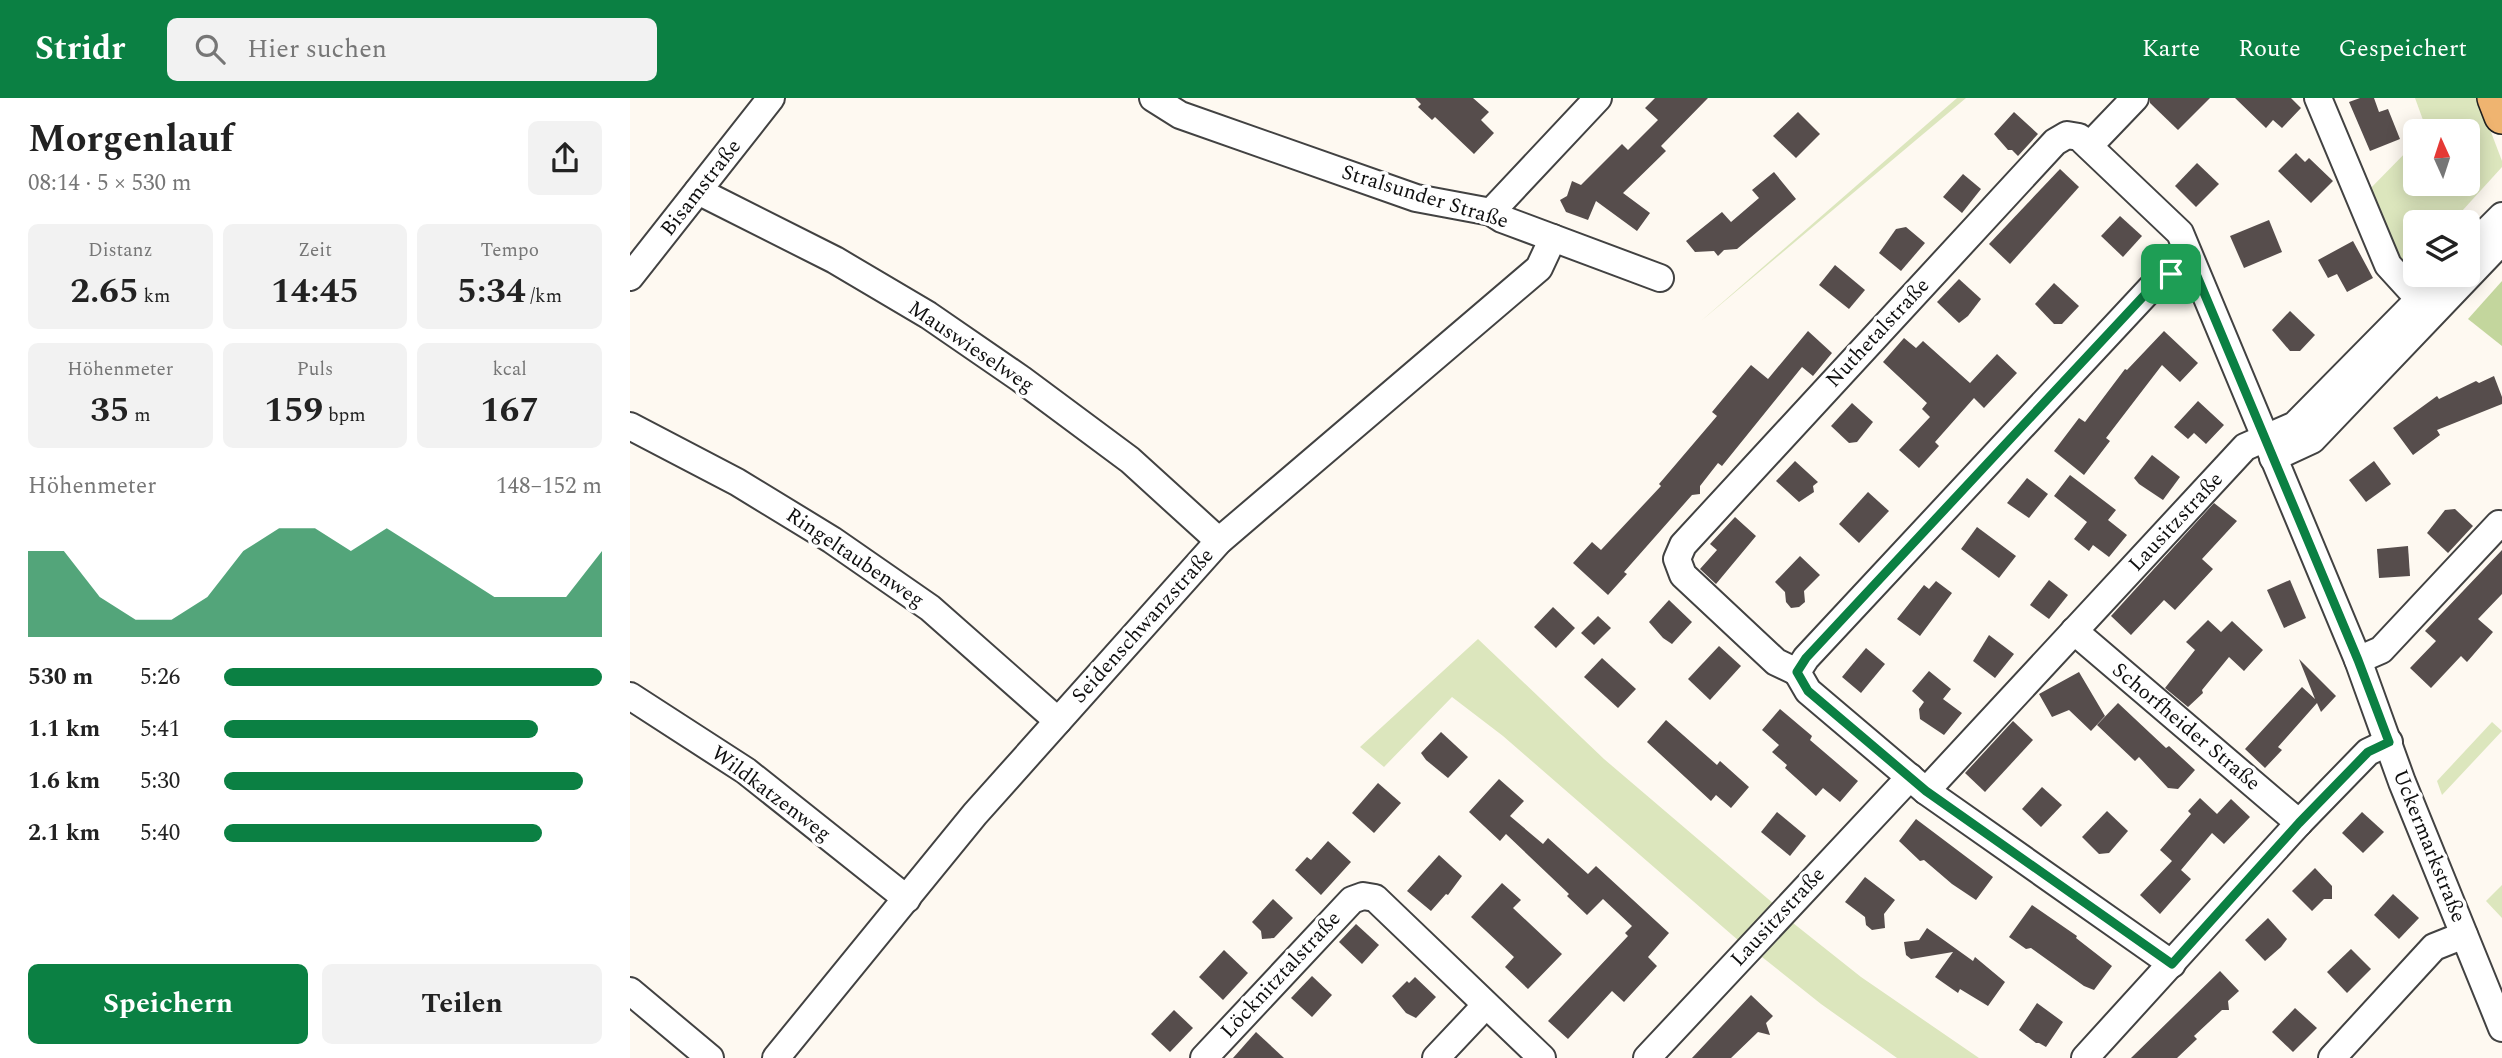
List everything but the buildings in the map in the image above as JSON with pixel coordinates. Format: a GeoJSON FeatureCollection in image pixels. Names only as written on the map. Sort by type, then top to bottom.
{"type":"FeatureCollection","features":[{"type":"Feature","properties":{"kind":"main road"},"geometry":{"type":"LineString","coordinates":[[2495,98],[2502,116]]}},
{"type":"Feature","properties":{"kind":"street","name":"Bisamstraße"},"geometry":{"type":"LineString","coordinates":[[630,277],[771,98]]}},
{"type":"Feature","properties":{"kind":"street","name":"Stralsunder Straße"},"geometry":{"type":"LineString","coordinates":[[1153,98],[1180,115],[1416,198],[1491,212],[1502,219],[1660,278]]}},
{"type":"Feature","properties":{"kind":"street"},"geometry":{"type":"LineString","coordinates":[[1491,212],[1598,98]]}},
{"type":"Feature","properties":{"kind":"street"},"geometry":{"type":"LineString","coordinates":[[2136,98],[2089,146],[2180,233],[2197,276],[2171,274],[2152,287],[1806,658],[1797,672],[1808,691],[1918,784],[2172,964]]}},
{"type":"Feature","properties":{"kind":"street"},"geometry":{"type":"LineString","coordinates":[[2318,98],[2388,265],[2419,299]]}},
{"type":"Feature","properties":{"kind":"street","name":"Nuthetalstraße"},"geometry":{"type":"LineString","coordinates":[[1797,672],[1776,662],[1683,575],[1677,559],[1683,545],[2054,142],[2067,135],[2079,137],[2089,146]]}},
{"type":"Feature","properties":{"kind":"street","name":"Mauswieselweg"},"geometry":{"type":"LineString","coordinates":[[698,191],[835,260],[928,315],[1021,379],[1130,460],[1219,541]]}},
{"type":"Feature","properties":{"kind":"street"},"geometry":{"type":"LineString","coordinates":[[2480,239],[2502,216]]}},
{"type":"Feature","properties":{"kind":"street","name":"Seidenschwanzstraße"},"geometry":{"type":"LineString","coordinates":[[776,1058],[975,814],[1219,541],[1539,268],[1553,238]]}},
{"type":"Feature","properties":{"kind":"street","name":"Lausitzstraße"},"geometry":{"type":"LineString","coordinates":[[1647,1058],[1918,784],[2074,631],[2245,447],[2269,448],[2312,440],[2502,241]]}},
{"type":"Feature","properties":{"kind":"street","name":"Uckermarkstraße"},"geometry":{"type":"LineString","coordinates":[[2197,276],[2358,660],[2402,782],[2502,1028]]}},
{"type":"Feature","properties":{"kind":"street","name":"Lausitzstraße"},"geometry":{"type":"LineString","coordinates":[[2269,448],[2432,287]]}},
{"type":"Feature","properties":{"kind":"street","name":"Ringeltaubenweg"},"geometry":{"type":"LineString","coordinates":[[630,426],[737,482],[832,540],[930,608],[1058,721]]}},
{"type":"Feature","properties":{"kind":"street"},"geometry":{"type":"LineString","coordinates":[[2358,660],[2381,650],[2499,524]]}},
{"type":"Feature","properties":{"kind":"street","name":"Schorfheider Straße"},"geometry":{"type":"LineString","coordinates":[[2074,631],[2299,823]]}},
{"type":"Feature","properties":{"kind":"street","name":"Wildkatzenweg"},"geometry":{"type":"LineString","coordinates":[[630,696],[746,771],[907,899]]}},
{"type":"Feature","properties":{"kind":"street"},"geometry":{"type":"LineString","coordinates":[[2085,1058],[2299,823],[2368,752],[2389,742]]}},
{"type":"Feature","properties":{"kind":"street","name":"Löcknitztalstraße"},"geometry":{"type":"LineString","coordinates":[[1204,1058],[1352,900],[1363,896],[1375,898],[1485,1006]]}},
{"type":"Feature","properties":{"kind":"street"},"geometry":{"type":"LineString","coordinates":[[2332,1058],[2434,947],[2464,935]]}},
{"type":"Feature","properties":{"kind":"street"},"geometry":{"type":"LineString","coordinates":[[630,991],[710,1058]]}},
{"type":"Feature","properties":{"kind":"street"},"geometry":{"type":"LineString","coordinates":[[1436,1058],[1485,1006],[1542,1058]]}},
{"type":"Feature","properties":{"kind":"green space"},"geometry":{"type":"Polygon","coordinates":[[[1957,98],[1966,98],[1701,321],[1957,98]]]}},
{"type":"Feature","properties":{"kind":"green space"},"geometry":{"type":"Polygon","coordinates":[[[2415,98],[2478,98],[2502,167],[2480,191],[2480,119],[2423,119],[2415,98]]]}},
{"type":"Feature","properties":{"kind":"green space"},"geometry":{"type":"Polygon","coordinates":[[[2403,155],[2403,196],[2476,196],[2463,210],[2403,210],[2403,264],[2393,257],[2366,193],[2403,155]]]}},
{"type":"Feature","properties":{"kind":"green space"},"geometry":{"type":"Polygon","coordinates":[[[2502,281],[2502,346],[2468,319],[2502,281]]]}},
{"type":"Feature","properties":{"kind":"green space"},"geometry":{"type":"Polygon","coordinates":[[[1478,639],[1604,759],[1774,904],[1739,941],[1503,736],[1452,697],[1384,767],[1360,747],[1478,639]]]}},
{"type":"Feature","properties":{"kind":"green space"},"geometry":{"type":"Polygon","coordinates":[[[2492,722],[2502,731],[2442,795],[2437,781],[2492,722]]]}},
{"type":"Feature","properties":{"kind":"green space"},"geometry":{"type":"Polygon","coordinates":[[[2502,885],[2502,918],[2486,901],[2502,885]]]}},
{"type":"Feature","properties":{"kind":"green space"},"geometry":{"type":"Polygon","coordinates":[[[1793,923],[1861,977],[1979,1058],[1897,1058],[1821,1004],[1762,957],[1793,923]]]}},
{"type":"Feature","properties":{"kind":"route"},"geometry":{"type":"LineString","coordinates":[[2171,274],[2197,276],[2358,660],[2389,742],[2368,752],[2299,823],[2172,964],[1926,791],[1808,691],[1797,672],[1806,658],[2152,287],[2171,274]]}}]}
